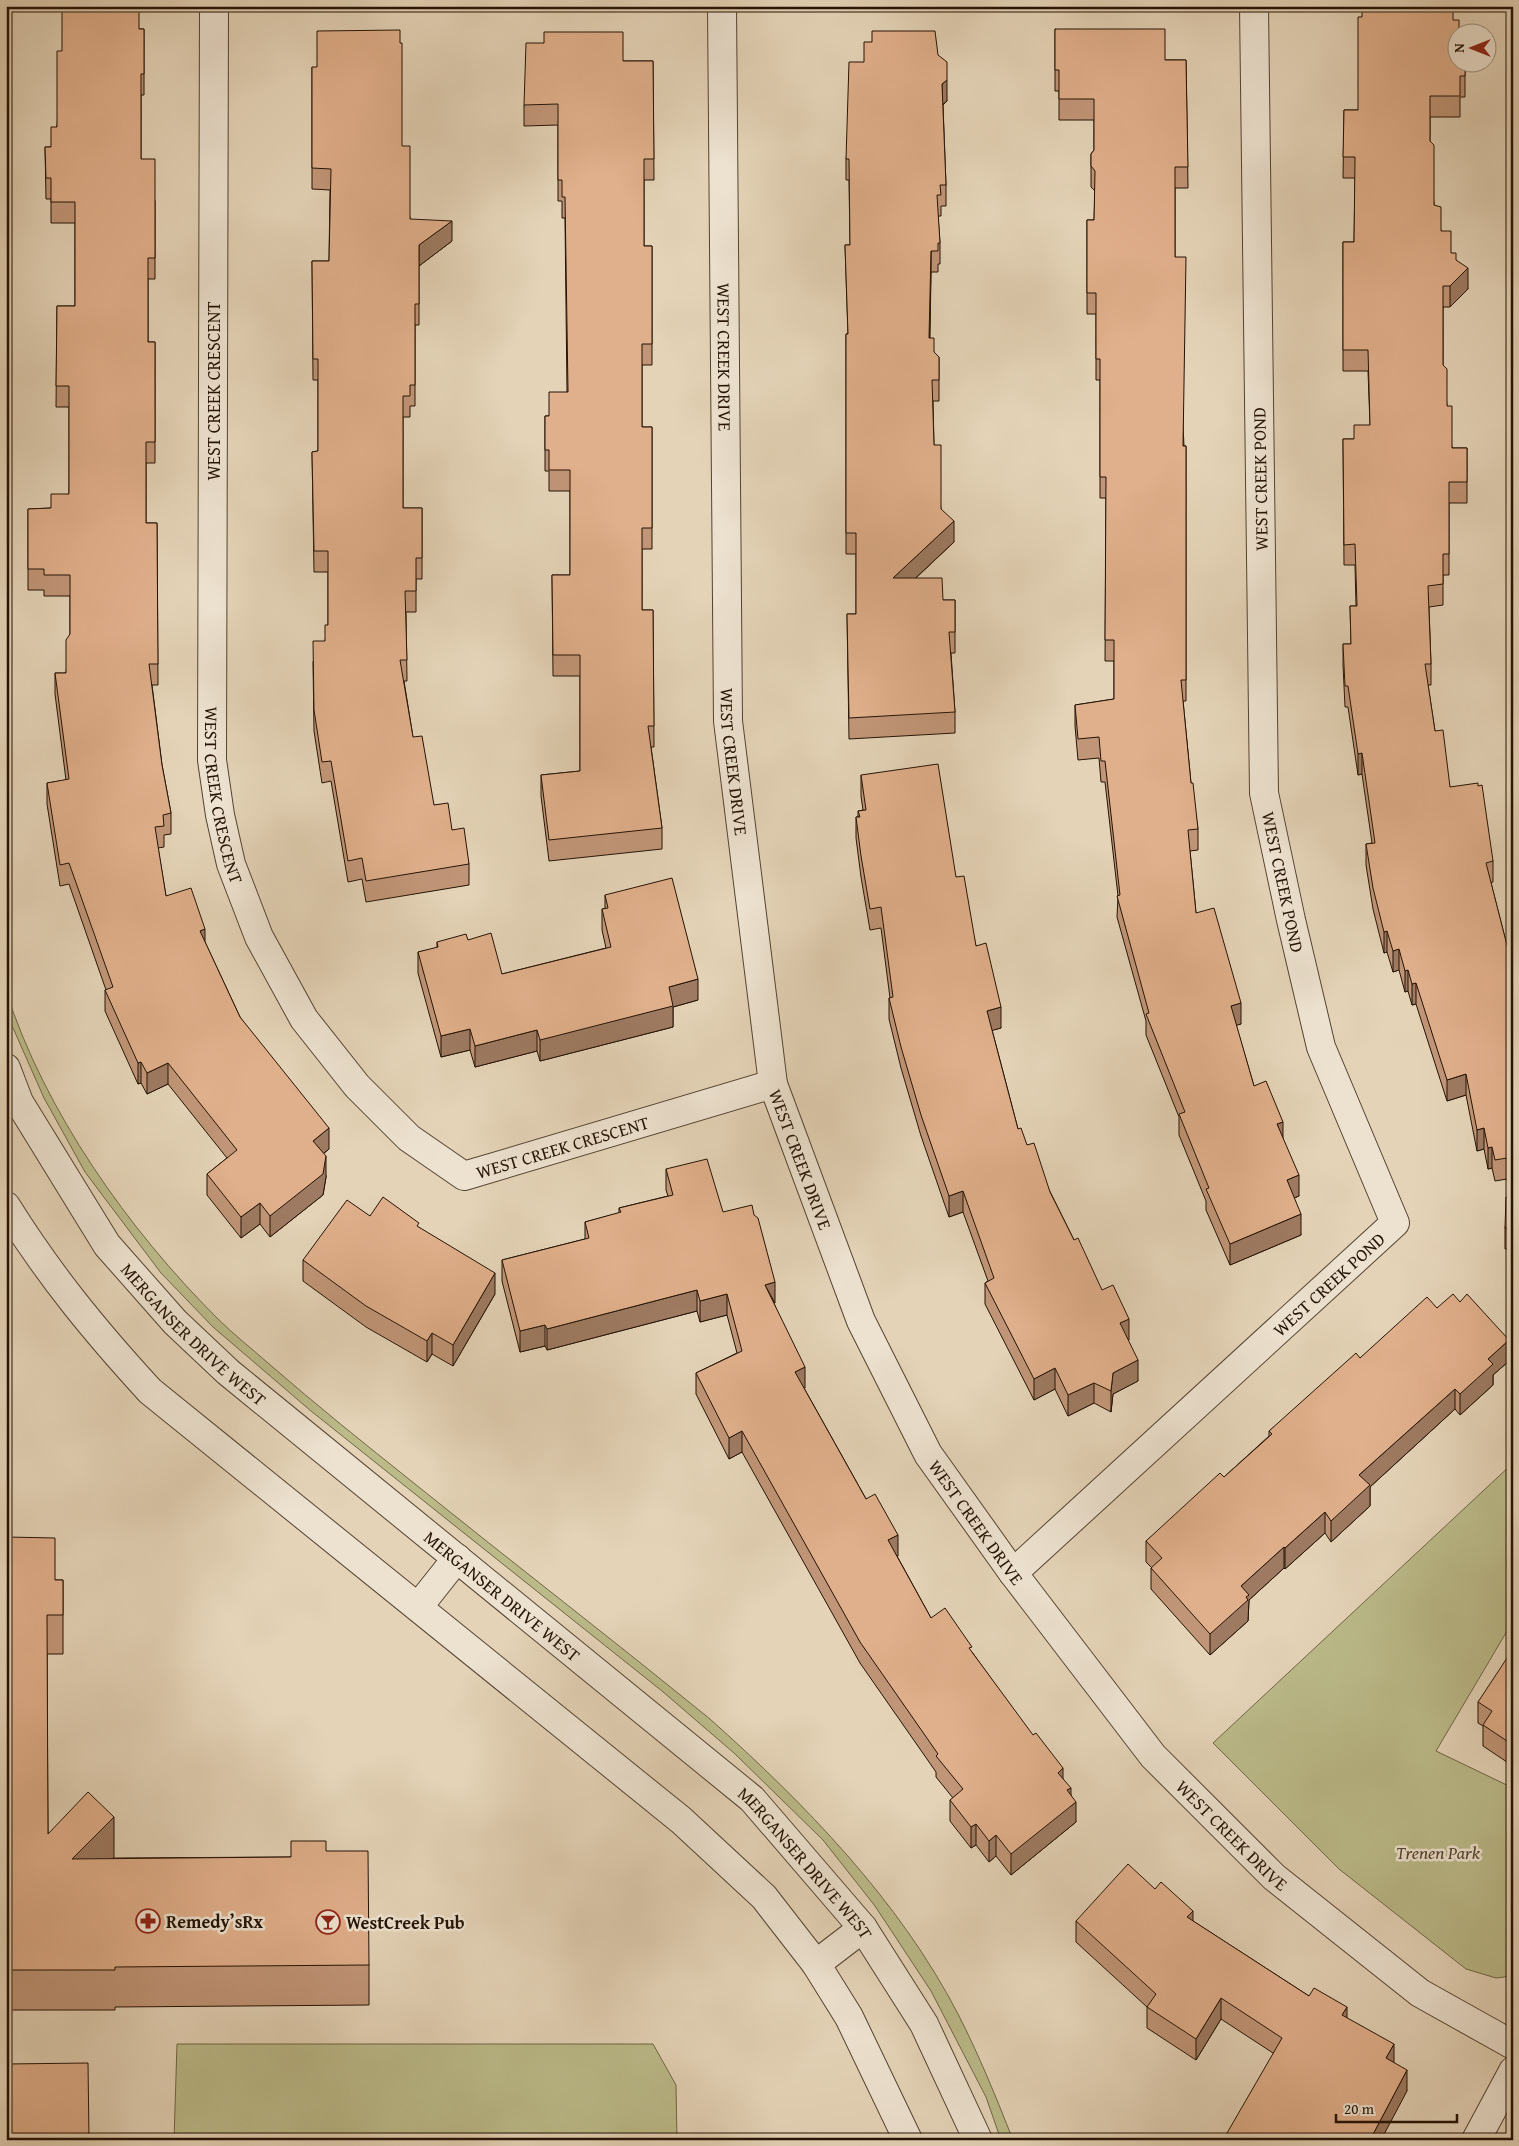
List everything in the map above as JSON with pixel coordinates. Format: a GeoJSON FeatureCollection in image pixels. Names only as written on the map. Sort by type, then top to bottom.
{"type":"FeatureCollection","features":[{"type":"Feature","properties":{"kind":"street","name":"WEST CREEK CRESCENT"},"geometry":{"type":"LineString","coordinates":[[214,6],[212,760],[220,815],[232,864],[259,937],[304,1018],[357,1086],[409,1138],[464,1176],[773,1084]]}},
{"type":"Feature","properties":{"kind":"street","name":"WEST CREEK DRIVE"},"geometry":{"type":"LineString","coordinates":[[722,6],[728,721],[773,1084],[861,1321],[928,1454],[1013,1573],[1153,1756],[1274,1876],[1420,1993],[1513,2045]]}},
{"type":"Feature","properties":{"kind":"street","name":"WEST CREEK POND"},"geometry":{"type":"LineString","coordinates":[[1013,1573],[1395,1223],[1321,1047],[1264,793],[1254,6]]}},
{"type":"Feature","properties":{"kind":"street","name":"MERGANSER DRIVE WEST"},"geometry":{"type":"LineString","coordinates":[[6,1068],[13,1105],[107,1245],[175,1322],[228,1372],[752,1799],[863,1928],[924,2024],[978,2140]]}},
{"type":"Feature","properties":{"kind":"street"},"geometry":{"type":"LineString","coordinates":[[6,1206],[36,1256],[76,1307],[150,1391],[682,1820],[764,1897],[816,1964],[849,2017],[908,2140]]}},
{"type":"Feature","properties":{"kind":"street"},"geometry":{"type":"LineString","coordinates":[[419,1606],[458,1558]]}},
{"type":"Feature","properties":{"kind":"street"},"geometry":{"type":"LineString","coordinates":[[816,1964],[863,1928]]}},
{"type":"Feature","properties":{"kind":"street"},"geometry":{"type":"LineString","coordinates":[[1476,2140],[1513,2071]]}},
{"type":"Feature","properties":{"kind":"green space"},"geometry":{"type":"Polygon","coordinates":[[[1508,6],[1513,6],[1513,692],[1512,690],[1508,6]]]}},
{"type":"Feature","properties":{"kind":"green space"},"geometry":{"type":"Polygon","coordinates":[[[6,991],[43,1081],[66,1124],[93,1166],[121,1207],[152,1246],[217,1318],[286,1379],[341,1424],[710,1719],[781,1785],[848,1856],[908,1932],[934,1972],[973,2045],[1013,2140],[1001,2140],[986,2097],[931,1991],[875,1906],[823,1840],[734,1753],[662,1691],[311,1411],[213,1327],[161,1273],[85,1172],[44,1098],[6,1012],[6,991]]]}},
{"type":"Feature","properties":{"kind":"green space","name":"Trenen Park"},"geometry":{"type":"Polygon","coordinates":[[[1513,1463],[1513,1621],[1436,1751],[1513,1788],[1513,1976],[1496,1978],[1466,1969],[1339,1869],[1213,1743],[1513,1463]]]}},
{"type":"Feature","properties":{"kind":"green space"},"geometry":{"type":"Polygon","coordinates":[[[177,2044],[653,2044],[676,2085],[677,2140],[174,2140],[177,2044]]]}},
{"type":"Feature","properties":{"kind":"building"},"geometry":{"type":"Polygon","coordinates":[[[62,6],[139,6],[139,29],[144,29],[144,74],[141,74],[141,159],[155,159],[155,258],[148,258],[148,342],[155,342],[155,442],[146,442],[146,523],[157,523],[158,664],[149,664],[162,765],[171,813],[163,815],[164,826],[155,827],[166,896],[191,888],[205,929],[200,931],[240,1017],[329,1128],[313,1141],[326,1156],[323,1174],[270,1216],[260,1203],[241,1217],[207,1174],[237,1150],[168,1063],[147,1073],[141,1062],[138,1063],[105,990],[113,987],[69,863],[60,865],[47,783],[69,779],[55,673],[66,673],[66,640],[70,634],[70,575],[44,575],[44,569],[28,569],[28,509],[51,508],[51,494],[69,494],[69,386],[56,386],[57,306],[75,306],[75,202],[51,202],[51,178],[46,178],[45,147],[51,147],[51,127],[57,127],[57,51],[62,51],[62,6]]]}},
{"type":"Feature","properties":{"kind":"building"},"geometry":{"type":"Polygon","coordinates":[[[1362,6],[1453,6],[1453,20],[1459,20],[1459,22],[1446,22],[1446,72],[1465,72],[1465,76],[1460,76],[1460,96],[1430,96],[1430,141],[1434,145],[1434,205],[1441,207],[1441,231],[1451,231],[1451,253],[1456,253],[1456,260],[1468,268],[1450,286],[1443,286],[1443,365],[1447,369],[1447,406],[1452,406],[1452,448],[1467,448],[1467,482],[1449,482],[1449,554],[1443,554],[1443,584],[1428,586],[1431,664],[1425,664],[1435,731],[1443,730],[1450,787],[1478,783],[1478,786],[1482,785],[1493,861],[1486,863],[1513,969],[1513,1157],[1495,1160],[1492,1147],[1488,1148],[1484,1128],[1477,1130],[1466,1074],[1447,1080],[1416,983],[1412,984],[1408,970],[1405,971],[1399,949],[1393,951],[1387,931],[1384,932],[1373,888],[1366,844],[1375,843],[1362,753],[1358,754],[1348,686],[1345,686],[1343,644],[1351,644],[1350,606],[1357,606],[1355,544],[1344,545],[1343,439],[1354,439],[1354,425],[1370,425],[1368,350],[1343,350],[1343,242],[1354,242],[1355,157],[1343,157],[1344,110],[1358,110],[1358,17],[1362,17],[1362,6]]]}},
{"type":"Feature","properties":{"kind":"building"},"geometry":{"type":"Polygon","coordinates":[[[1055,29],[1165,29],[1165,60],[1186,60],[1188,167],[1175,167],[1175,257],[1186,257],[1183,446],[1186,446],[1186,680],[1181,680],[1191,783],[1193,783],[1198,829],[1188,830],[1196,913],[1214,908],[1241,1003],[1231,1006],[1254,1086],[1266,1081],[1283,1122],[1277,1124],[1299,1175],[1287,1180],[1301,1214],[1230,1244],[1206,1189],[1209,1188],[1179,1114],[1185,1112],[1146,1014],[1149,1013],[1117,896],[1120,895],[1105,761],[1101,761],[1099,737],[1078,739],[1075,705],[1114,699],[1114,640],[1105,640],[1106,477],[1100,477],[1100,359],[1096,359],[1096,293],[1087,293],[1087,220],[1094,220],[1095,171],[1091,166],[1091,154],[1094,150],[1094,99],[1059,99],[1059,70],[1055,70],[1055,29]]]}},
{"type":"Feature","properties":{"kind":"building"},"geometry":{"type":"Polygon","coordinates":[[[400,30],[400,43],[402,43],[402,146],[410,146],[410,219],[452,221],[419,245],[419,304],[415,304],[415,385],[410,385],[410,396],[403,396],[403,508],[422,508],[422,558],[416,558],[416,591],[405,591],[407,660],[400,660],[413,737],[422,736],[434,805],[448,803],[452,830],[464,828],[469,864],[366,881],[362,858],[348,861],[331,761],[322,762],[314,710],[313,641],[325,641],[325,625],[328,625],[328,551],[314,551],[312,452],[318,451],[318,359],[313,359],[312,261],[329,261],[331,169],[312,168],[312,67],[317,67],[317,31],[400,30]]]}},
{"type":"Feature","properties":{"kind":"building"},"geometry":{"type":"Polygon","coordinates":[[[872,31],[935,31],[938,55],[947,62],[947,80],[942,84],[946,185],[940,185],[941,195],[937,195],[940,243],[938,243],[938,251],[931,251],[929,338],[934,338],[934,352],[939,357],[939,380],[932,380],[934,445],[941,445],[941,509],[954,521],[893,578],[942,578],[943,600],[955,600],[955,632],[949,632],[955,712],[849,718],[847,614],[856,614],[856,533],[846,533],[846,334],[848,334],[845,245],[850,245],[849,159],[846,159],[849,62],[864,62],[864,42],[872,42],[872,31]]]}},
{"type":"Feature","properties":{"kind":"building"},"geometry":{"type":"Polygon","coordinates":[[[544,32],[623,32],[623,61],[653,61],[654,159],[644,159],[644,246],[652,246],[652,344],[642,344],[642,427],[652,427],[652,528],[642,528],[642,610],[653,610],[654,726],[648,726],[662,828],[549,840],[541,775],[580,771],[580,655],[553,655],[552,575],[570,575],[570,470],[549,470],[549,450],[545,450],[545,416],[549,416],[549,392],[568,392],[565,197],[562,197],[562,180],[558,180],[558,104],[524,105],[526,43],[544,43],[544,32]]]}},
{"type":"Feature","properties":{"kind":"building"},"geometry":{"type":"Polygon","coordinates":[[[938,764],[956,877],[964,876],[976,946],[986,943],[1001,1007],[987,1011],[1018,1129],[1021,1128],[1027,1145],[1034,1143],[1050,1192],[1074,1240],[1078,1238],[1102,1290],[1113,1285],[1129,1319],[1120,1323],[1138,1360],[1113,1373],[1111,1391],[1094,1383],[1068,1395],[1055,1368],[1034,1379],[985,1283],[994,1278],[963,1191],[949,1196],[921,1115],[901,1047],[889,998],[893,997],[881,907],[870,909],[861,856],[856,817],[860,817],[858,811],[866,810],[861,775],[938,764]]]}},
{"type":"Feature","properties":{"kind":"building"},"geometry":{"type":"Polygon","coordinates":[[[672,878],[698,979],[669,987],[673,1006],[540,1040],[537,1030],[475,1046],[470,1029],[441,1036],[418,952],[438,947],[437,942],[466,934],[468,940],[491,933],[502,974],[611,947],[602,909],[608,908],[605,895],[672,878]]]}},
{"type":"Feature","properties":{"kind":"building"},"geometry":{"type":"Polygon","coordinates":[[[707,1159],[723,1212],[752,1205],[754,1215],[758,1218],[775,1282],[765,1285],[805,1367],[795,1372],[866,1499],[875,1494],[898,1535],[888,1540],[931,1618],[945,1608],[972,1647],[969,1648],[1033,1735],[1036,1733],[1063,1768],[1058,1773],[1071,1788],[1067,1790],[1076,1802],[1011,1854],[996,1835],[989,1841],[976,1824],[971,1827],[950,1800],[963,1789],[936,1756],[938,1754],[860,1642],[742,1431],[729,1438],[696,1373],[742,1351],[727,1294],[700,1301],[697,1290],[547,1329],[545,1325],[520,1331],[502,1260],[589,1238],[585,1222],[621,1212],[619,1208],[673,1195],[666,1169],[707,1159]]]}},
{"type":"Feature","properties":{"kind":"building"},"geometry":{"type":"Polygon","coordinates":[[[383,1197],[419,1223],[417,1226],[495,1273],[453,1345],[432,1333],[427,1341],[366,1306],[303,1260],[347,1200],[370,1216],[383,1197]]]}},
{"type":"Feature","properties":{"kind":"building"},"geometry":{"type":"Polygon","coordinates":[[[1506,1197],[1513,1197],[1513,1228],[1505,1228],[1506,1197]]]}},
{"type":"Feature","properties":{"kind":"building"},"geometry":{"type":"Polygon","coordinates":[[[1453,1294],[1460,1302],[1467,1294],[1509,1340],[1488,1359],[1493,1364],[1460,1394],[1455,1389],[1359,1475],[1370,1485],[1331,1521],[1325,1512],[1241,1586],[1249,1595],[1246,1597],[1248,1600],[1210,1634],[1151,1568],[1162,1558],[1146,1541],[1220,1473],[1224,1477],[1272,1434],[1269,1431],[1356,1353],[1360,1358],[1427,1297],[1437,1308],[1453,1294]]]}},
{"type":"Feature","properties":{"kind":"building"},"geometry":{"type":"Polygon","coordinates":[[[6,1537],[55,1538],[55,1580],[63,1580],[63,1615],[47,1615],[48,1834],[88,1792],[114,1817],[72,1859],[291,1857],[291,1841],[326,1841],[326,1851],[368,1851],[369,1965],[115,1967],[115,1970],[6,1970],[6,1537]]]}},
{"type":"Feature","properties":{"kind":"building"},"geometry":{"type":"Polygon","coordinates":[[[1509,1655],[1513,1658],[1513,1745],[1483,1725],[1492,1711],[1478,1702],[1509,1655]]]}},
{"type":"Feature","properties":{"kind":"building"},"geometry":{"type":"Polygon","coordinates":[[[1128,1864],[1155,1889],[1161,1882],[1193,1911],[1187,1917],[1309,1996],[1314,1988],[1347,2007],[1342,2015],[1394,2044],[1386,2058],[1407,2070],[1370,2140],[1223,2140],[1282,2038],[1221,1998],[1196,2039],[1147,2007],[1156,1994],[1076,1921],[1128,1864]]]}},
{"type":"Feature","properties":{"kind":"building"},"geometry":{"type":"Polygon","coordinates":[[[88,2063],[89,2140],[6,2140],[6,2064],[88,2063]]]}},
{"type":"Feature","properties":{"kind":"place","name":"Remedy’sRx"},"geometry":{"type":"Point","coordinates":[148,1921]}},
{"type":"Feature","properties":{"kind":"place","name":"WestCreek Pub"},"geometry":{"type":"Point","coordinates":[328,1922]}}]}
